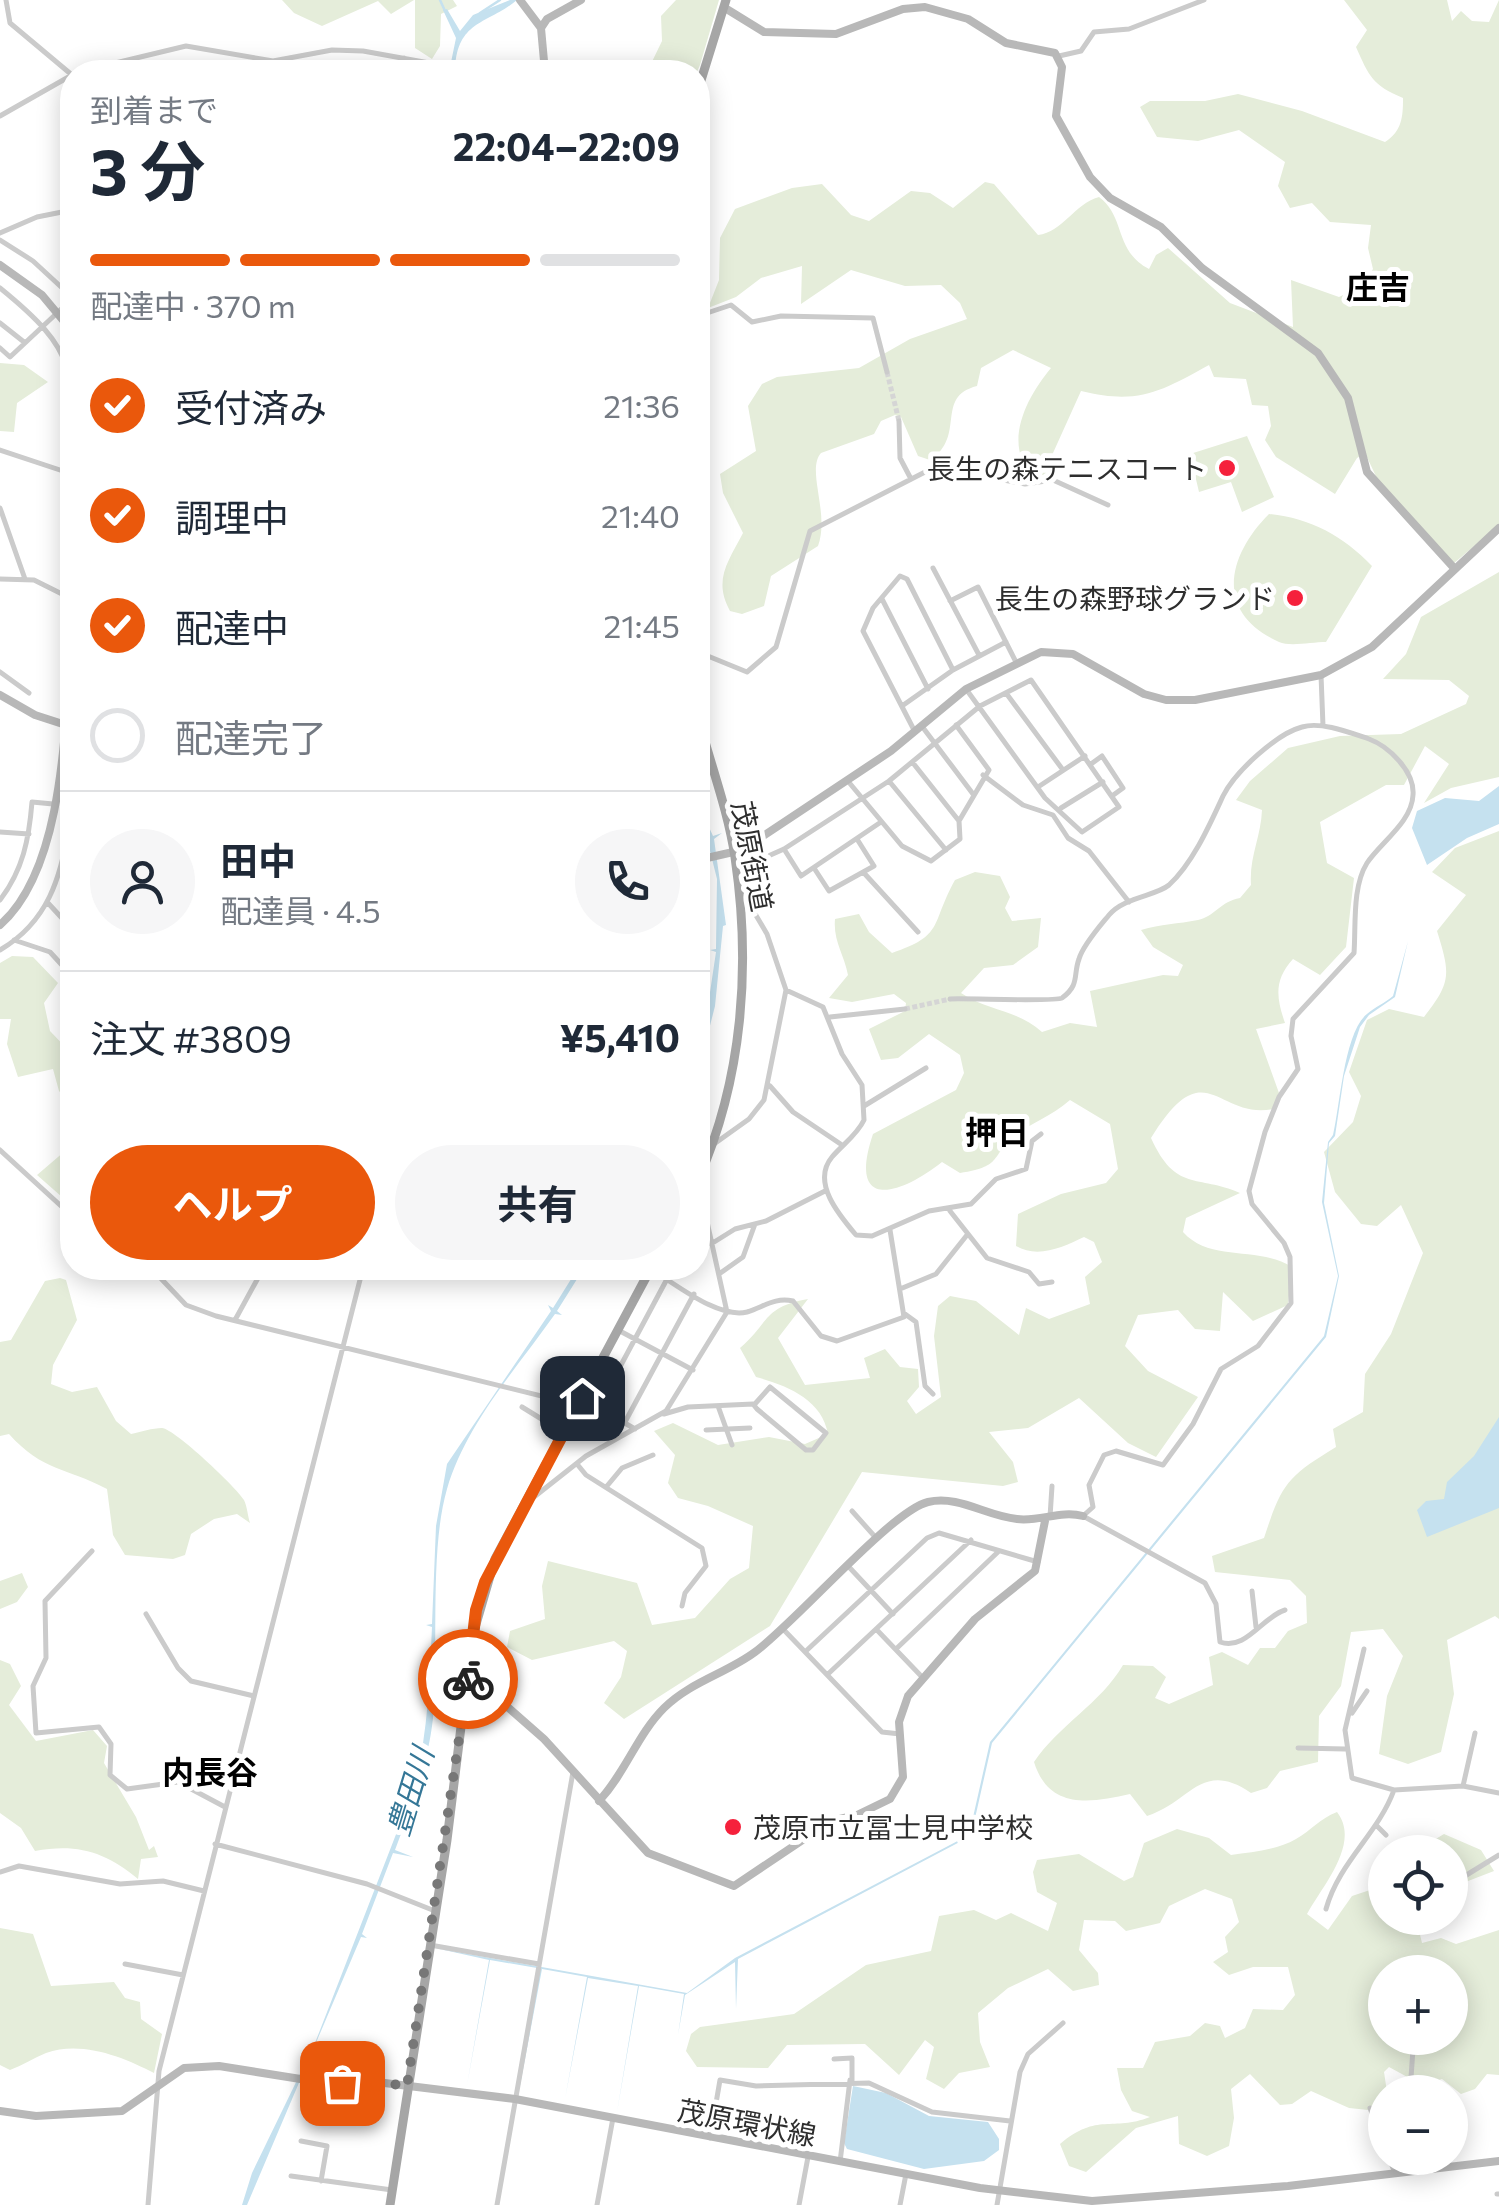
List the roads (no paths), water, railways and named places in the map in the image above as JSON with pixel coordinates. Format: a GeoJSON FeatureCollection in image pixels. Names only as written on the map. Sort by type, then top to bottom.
{"type":"FeatureCollection","features":[{"type":"Feature","properties":{"kind":"main road"},"geometry":{"type":"LineString","coordinates":[[707,60],[725,4]]}},
{"type":"Feature","properties":{"kind":"main road","name":"茂原街道"},"geometry":{"type":"LineString","coordinates":[[710,767],[744,930],[732,1078],[710,1153]]}},
{"type":"Feature","properties":{"kind":"main road"},"geometry":{"type":"LineString","coordinates":[[390,2205],[476,1610],[485,1582],[644,1280]]}},
{"type":"Feature","properties":{"kind":"street"},"geometry":{"type":"LineString","coordinates":[[6,0],[10,23],[60,63]]}},
{"type":"Feature","properties":{"kind":"street"},"geometry":{"type":"LineString","coordinates":[[520,0],[541,28],[544,60]]}},
{"type":"Feature","properties":{"kind":"street"},"geometry":{"type":"LineString","coordinates":[[541,28],[546,19],[581,0]]}},
{"type":"Feature","properties":{"kind":"street"},"geometry":{"type":"LineString","coordinates":[[725,4],[764,32],[836,34],[920,3],[962,16],[1006,42],[1049,50],[1059,56],[1082,51],[1094,32],[1128,30],[1204,0]]}},
{"type":"Feature","properties":{"kind":"street"},"geometry":{"type":"LineString","coordinates":[[130,60],[186,46],[262,60]]}},
{"type":"Feature","properties":{"kind":"street"},"geometry":{"type":"LineString","coordinates":[[283,60],[332,50],[414,60]]}},
{"type":"Feature","properties":{"kind":"street"},"geometry":{"type":"LineString","coordinates":[[1059,56],[1062,77],[1056,116],[1090,178],[1110,198],[1161,227],[1202,268],[1318,352],[1348,398],[1367,472],[1454,568]]}},
{"type":"Feature","properties":{"kind":"street"},"geometry":{"type":"LineString","coordinates":[[0,116],[60,82]]}},
{"type":"Feature","properties":{"kind":"street"},"geometry":{"type":"LineString","coordinates":[[60,212],[37,217],[0,236],[60,287]]}},
{"type":"Feature","properties":{"kind":"street"},"geometry":{"type":"LineString","coordinates":[[0,265],[59,311],[10,356],[0,348]]}},
{"type":"Feature","properties":{"kind":"street"},"geometry":{"type":"LineString","coordinates":[[0,288],[44,325],[60,348]]}},
{"type":"Feature","properties":{"kind":"street"},"geometry":{"type":"LineString","coordinates":[[710,312],[731,304],[752,322],[794,316],[873,318],[887,372]]}},
{"type":"Feature","properties":{"kind":"street"},"geometry":{"type":"LineString","coordinates":[[0,323],[24,342]]}},
{"type":"Feature","properties":{"kind":"street"},"geometry":{"type":"LineString","coordinates":[[898,422],[900,458],[911,479]]}},
{"type":"Feature","properties":{"kind":"street"},"geometry":{"type":"LineString","coordinates":[[0,450],[60,470]]}},
{"type":"Feature","properties":{"kind":"street"},"geometry":{"type":"LineString","coordinates":[[710,657],[747,672],[767,658],[776,647],[810,531],[939,468],[1024,484],[1053,480],[1108,505]]}},
{"type":"Feature","properties":{"kind":"street"},"geometry":{"type":"LineString","coordinates":[[0,508],[25,578]]}},
{"type":"Feature","properties":{"kind":"street"},"geometry":{"type":"LineString","coordinates":[[710,858],[731,855],[847,780],[966,689],[1016,662],[1051,650],[1074,654],[1144,694],[1166,700],[1195,700],[1322,675],[1372,647],[1499,528]]}},
{"type":"Feature","properties":{"kind":"street"},"geometry":{"type":"LineString","coordinates":[[934,568],[978,655]]}},
{"type":"Feature","properties":{"kind":"street"},"geometry":{"type":"LineString","coordinates":[[953,670],[907,579],[900,576],[863,631],[902,706],[973,794]]}},
{"type":"Feature","properties":{"kind":"street"},"geometry":{"type":"LineString","coordinates":[[0,579],[25,578],[60,594]]}},
{"type":"Feature","properties":{"kind":"street"},"geometry":{"type":"LineString","coordinates":[[950,601],[978,587],[1016,662]]}},
{"type":"Feature","properties":{"kind":"street"},"geometry":{"type":"LineString","coordinates":[[882,599],[928,689]]}},
{"type":"Feature","properties":{"kind":"street"},"geometry":{"type":"LineString","coordinates":[[902,706],[953,670],[1006,642]]}},
{"type":"Feature","properties":{"kind":"street"},"geometry":{"type":"LineString","coordinates":[[0,672],[29,693]]}},
{"type":"Feature","properties":{"kind":"street"},"geometry":{"type":"LineString","coordinates":[[1322,675],[1323,726]]}},
{"type":"Feature","properties":{"kind":"street"},"geometry":{"type":"LineString","coordinates":[[756,840],[766,857],[784,849],[888,781],[980,706],[1031,680],[1119,807],[1082,832],[1076,830],[1061,808],[1038,787],[980,706],[966,689]]}},
{"type":"Feature","properties":{"kind":"street"},"geometry":{"type":"LineString","coordinates":[[1006,693],[1063,770]]}},
{"type":"Feature","properties":{"kind":"street"},"geometry":{"type":"LineString","coordinates":[[0,695],[35,715],[60,723]]}},
{"type":"Feature","properties":{"kind":"street"},"geometry":{"type":"LineString","coordinates":[[847,780],[907,850],[931,862],[960,839],[959,822],[989,770],[956,724]]}},
{"type":"Feature","properties":{"kind":"street"},"geometry":{"type":"LineString","coordinates":[[950,999],[1004,996],[1058,1000],[1078,981],[1078,959],[1111,911],[1169,885],[1216,818],[1226,791],[1255,759],[1302,727],[1323,726],[1386,746],[1414,794],[1382,851],[1368,863],[1356,903],[1354,953],[1292,1019],[1290,1036],[1298,1069],[1280,1097],[1250,1184],[1252,1204],[1290,1257],[1291,1303],[1258,1346],[1222,1369],[1193,1424],[1163,1465],[1112,1450],[1104,1456],[1089,1485],[1093,1507],[1083,1516]]}},
{"type":"Feature","properties":{"kind":"street"},"geometry":{"type":"LineString","coordinates":[[1038,787],[1085,756]]}},
{"type":"Feature","properties":{"kind":"street"},"geometry":{"type":"LineString","coordinates":[[1091,764],[1102,756],[1123,788],[1112,796]]}},
{"type":"Feature","properties":{"kind":"street"},"geometry":{"type":"LineString","coordinates":[[912,762],[959,822]]}},
{"type":"Feature","properties":{"kind":"street"},"geometry":{"type":"LineString","coordinates":[[0,926],[36,880],[60,771]]}},
{"type":"Feature","properties":{"kind":"street"},"geometry":{"type":"LineString","coordinates":[[983,776],[1023,805],[1053,814],[1068,838],[1090,850],[1129,902]]}},
{"type":"Feature","properties":{"kind":"street"},"geometry":{"type":"LineString","coordinates":[[888,781],[946,850]]}},
{"type":"Feature","properties":{"kind":"street"},"geometry":{"type":"LineString","coordinates":[[1061,808],[1102,782]]}},
{"type":"Feature","properties":{"kind":"street"},"geometry":{"type":"LineString","coordinates":[[0,900],[16,876],[29,834],[32,802],[54,804]]}},
{"type":"Feature","properties":{"kind":"street"},"geometry":{"type":"LineString","coordinates":[[784,849],[796,874],[801,876],[881,822]]}},
{"type":"Feature","properties":{"kind":"street"},"geometry":{"type":"LineString","coordinates":[[50,827],[60,827]]}},
{"type":"Feature","properties":{"kind":"street"},"geometry":{"type":"LineString","coordinates":[[0,832],[29,834]]}},
{"type":"Feature","properties":{"kind":"street"},"geometry":{"type":"LineString","coordinates":[[814,868],[829,891],[874,866],[856,838]]}},
{"type":"Feature","properties":{"kind":"street"},"geometry":{"type":"LineString","coordinates":[[864,872],[918,932]]}},
{"type":"Feature","properties":{"kind":"street"},"geometry":{"type":"LineString","coordinates":[[0,950],[48,903],[60,874]]}},
{"type":"Feature","properties":{"kind":"street"},"geometry":{"type":"LineString","coordinates":[[714,1144],[757,1112],[769,1083],[786,990],[768,934],[738,887]]}},
{"type":"Feature","properties":{"kind":"street"},"geometry":{"type":"LineString","coordinates":[[48,903],[60,916]]}},
{"type":"Feature","properties":{"kind":"street"},"geometry":{"type":"LineString","coordinates":[[14,940],[50,952],[60,963]]}},
{"type":"Feature","properties":{"kind":"street"},"geometry":{"type":"LineString","coordinates":[[786,990],[815,1000],[830,1017],[842,1054],[862,1085],[861,1127],[825,1169],[825,1192],[856,1235],[872,1236],[929,1211],[950,1211],[971,1204],[996,1179],[1026,1170],[1032,1141],[1042,1134]]}},
{"type":"Feature","properties":{"kind":"street"},"geometry":{"type":"LineString","coordinates":[[830,1017],[905,1008]]}},
{"type":"Feature","properties":{"kind":"street"},"geometry":{"type":"LineString","coordinates":[[864,1106],[926,1068]]}},
{"type":"Feature","properties":{"kind":"street"},"geometry":{"type":"LineString","coordinates":[[769,1083],[793,1112],[843,1146]]}},
{"type":"Feature","properties":{"kind":"street"},"geometry":{"type":"LineString","coordinates":[[0,1150],[60,1205]]}},
{"type":"Feature","properties":{"kind":"street"},"geometry":{"type":"LineString","coordinates":[[662,1414],[727,1312],[710,1245],[735,1229],[825,1192]]}},
{"type":"Feature","properties":{"kind":"street"},"geometry":{"type":"LineString","coordinates":[[950,1211],[987,1258],[1029,1272],[1039,1284],[1052,1282]]}},
{"type":"Feature","properties":{"kind":"street"},"geometry":{"type":"LineString","coordinates":[[720,1274],[743,1257],[755,1224]]}},
{"type":"Feature","properties":{"kind":"street"},"geometry":{"type":"LineString","coordinates":[[890,1230],[905,1314],[916,1322],[925,1386],[933,1394]]}},
{"type":"Feature","properties":{"kind":"street"},"geometry":{"type":"LineString","coordinates":[[900,1289],[936,1274],[967,1235]]}},
{"type":"Feature","properties":{"kind":"street"},"geometry":{"type":"LineString","coordinates":[[162,1280],[186,1304],[235,1320],[580,1402],[636,1429]]}},
{"type":"Feature","properties":{"kind":"street"},"geometry":{"type":"LineString","coordinates":[[235,1320],[257,1280]]}},
{"type":"Feature","properties":{"kind":"street"},"geometry":{"type":"LineString","coordinates":[[148,2205],[157,2087],[359,1280]]}},
{"type":"Feature","properties":{"kind":"street"},"geometry":{"type":"LineString","coordinates":[[598,1408],[666,1280]]}},
{"type":"Feature","properties":{"kind":"street"},"geometry":{"type":"LineString","coordinates":[[669,1280],[727,1312],[745,1312],[772,1300],[794,1300],[821,1336],[838,1341],[905,1314]]}},
{"type":"Feature","properties":{"kind":"street"},"geometry":{"type":"LineString","coordinates":[[625,1422],[694,1294]]}},
{"type":"Feature","properties":{"kind":"street"},"geometry":{"type":"LineString","coordinates":[[618,1330],[692,1370]]}},
{"type":"Feature","properties":{"kind":"street"},"geometry":{"type":"LineString","coordinates":[[526,1502],[577,1464],[662,1414],[754,1405],[806,1450],[812,1450],[826,1433],[770,1386],[754,1405]]}},
{"type":"Feature","properties":{"kind":"street"},"geometry":{"type":"LineString","coordinates":[[718,1406],[732,1445]]}},
{"type":"Feature","properties":{"kind":"street"},"geometry":{"type":"LineString","coordinates":[[522,1407],[564,1432]]}},
{"type":"Feature","properties":{"kind":"street"},"geometry":{"type":"LineString","coordinates":[[706,1430],[750,1428]]}},
{"type":"Feature","properties":{"kind":"street"},"geometry":{"type":"LineString","coordinates":[[606,1486],[622,1468],[654,1455]]}},
{"type":"Feature","properties":{"kind":"street"},"geometry":{"type":"LineString","coordinates":[[577,1464],[586,1476],[702,1548],[706,1566],[686,1592],[682,1606]]}},
{"type":"Feature","properties":{"kind":"street"},"geometry":{"type":"LineString","coordinates":[[469,1673],[531,1727],[658,1860],[734,1886],[832,1821],[857,1815],[890,1799],[903,1777],[902,1709],[974,1619],[1026,1582],[1040,1562],[1052,1486]]}},
{"type":"Feature","properties":{"kind":"street"},"geometry":{"type":"LineString","coordinates":[[599,1801],[622,1776],[642,1734],[666,1706],[753,1654],[916,1506],[942,1500],[1011,1519],[1083,1516],[1205,1583],[1216,1604],[1220,1642],[1230,1645],[1244,1640],[1256,1627],[1286,1610]]}},
{"type":"Feature","properties":{"kind":"street"},"geometry":{"type":"LineString","coordinates":[[852,1511],[878,1540]]}},
{"type":"Feature","properties":{"kind":"street"},"geometry":{"type":"LineString","coordinates":[[806,1651],[927,1538],[939,1533],[1040,1562]]}},
{"type":"Feature","properties":{"kind":"street"},"geometry":{"type":"LineString","coordinates":[[828,1674],[971,1540]]}},
{"type":"Feature","properties":{"kind":"street"},"geometry":{"type":"LineString","coordinates":[[896,1649],[999,1551]]}},
{"type":"Feature","properties":{"kind":"street"},"geometry":{"type":"LineString","coordinates":[[92,1552],[45,1601],[45,1664],[33,1686],[36,1733],[99,1726],[111,1744],[110,1775],[127,1789],[178,1782],[225,1807]]}},
{"type":"Feature","properties":{"kind":"street"},"geometry":{"type":"LineString","coordinates":[[848,1567],[892,1614]]}},
{"type":"Feature","properties":{"kind":"street"},"geometry":{"type":"LineString","coordinates":[[1252,1591],[1256,1627]]}},
{"type":"Feature","properties":{"kind":"street"},"geometry":{"type":"LineString","coordinates":[[146,1614],[178,1668],[191,1681],[254,1696]]}},
{"type":"Feature","properties":{"kind":"street"},"geometry":{"type":"LineString","coordinates":[[783,1629],[882,1732],[901,1734]]}},
{"type":"Feature","properties":{"kind":"street"},"geometry":{"type":"LineString","coordinates":[[876,1629],[923,1678]]}},
{"type":"Feature","properties":{"kind":"street"},"geometry":{"type":"LineString","coordinates":[[1364,1649],[1345,1749],[1352,1778],[1394,1790],[1463,1786],[1499,1792]]}},
{"type":"Feature","properties":{"kind":"street"},"geometry":{"type":"LineString","coordinates":[[1348,1719],[1367,1691]]}},
{"type":"Feature","properties":{"kind":"street"},"geometry":{"type":"LineString","coordinates":[[1463,1786],[1475,1733]]}},
{"type":"Feature","properties":{"kind":"street"},"geometry":{"type":"LineString","coordinates":[[1298,1748],[1345,1749]]}},
{"type":"Feature","properties":{"kind":"street"},"geometry":{"type":"LineString","coordinates":[[497,2205],[573,1772]]}},
{"type":"Feature","properties":{"kind":"street"},"geometry":{"type":"LineString","coordinates":[[1326,1908],[1342,1871],[1376,1825],[1394,1790]]}},
{"type":"Feature","properties":{"kind":"street"},"geometry":{"type":"LineString","coordinates":[[1376,1825],[1385,1835]]}},
{"type":"Feature","properties":{"kind":"street"},"geometry":{"type":"LineString","coordinates":[[215,1844],[367,1884],[435,1910]]}},
{"type":"Feature","properties":{"kind":"street"},"geometry":{"type":"LineString","coordinates":[[1468,1874],[1499,1855]]}},
{"type":"Feature","properties":{"kind":"street"},"geometry":{"type":"LineString","coordinates":[[0,1872],[19,1866],[120,1884],[163,1881],[204,1891]]}},
{"type":"Feature","properties":{"kind":"street"},"geometry":{"type":"LineString","coordinates":[[430,1944],[539,1964]]}},
{"type":"Feature","properties":{"kind":"street"},"geometry":{"type":"LineString","coordinates":[[125,1964],[183,1975]]}},
{"type":"Feature","properties":{"kind":"street"},"geometry":{"type":"LineString","coordinates":[[997,2205],[1010,2121],[1028,2054],[1063,2023]]}},
{"type":"Feature","properties":{"kind":"street"},"geometry":{"type":"LineString","coordinates":[[834,2059],[852,2058],[840,2162]]}},
{"type":"Feature","properties":{"kind":"street","name":"茂原環状線"},"geometry":{"type":"LineString","coordinates":[[0,2111],[36,2116],[122,2111],[184,2068],[202,2067],[515,2099],[808,2157],[1056,2198],[1132,2200],[1396,2176],[1499,2162]]}},
{"type":"Feature","properties":{"kind":"street"},"geometry":{"type":"LineString","coordinates":[[710,2138],[720,2080],[756,2086],[851,2080],[886,2088],[932,2112],[1010,2121]]}},
{"type":"Feature","properties":{"kind":"street"},"geometry":{"type":"LineString","coordinates":[[598,2205],[613,2118]]}},
{"type":"Feature","properties":{"kind":"street"},"geometry":{"type":"LineString","coordinates":[[301,2142],[327,2146],[320,2181]]}},
{"type":"Feature","properties":{"kind":"street"},"geometry":{"type":"LineString","coordinates":[[800,2205],[808,2157]]}},
{"type":"Feature","properties":{"kind":"street"},"geometry":{"type":"LineString","coordinates":[[900,2205],[906,2174]]}},
{"type":"Feature","properties":{"kind":"street"},"geometry":{"type":"LineString","coordinates":[[290,2176],[392,2190]]}},
{"type":"Feature","properties":{"kind":"water"},"geometry":{"type":"Polygon","coordinates":[[[517,0],[467,33],[456,60],[451,60],[456,38],[443,10],[447,9],[460,31],[473,15],[517,0]]]}},
{"type":"Feature","properties":{"kind":"water"},"geometry":{"type":"Polygon","coordinates":[[[1499,786],[1499,824],[1467,838],[1427,865],[1412,828],[1417,811],[1445,798],[1479,801],[1499,786]]]}},
{"type":"Feature","properties":{"kind":"water"},"geometry":{"type":"Polygon","coordinates":[[[710,829],[713,836],[722,833],[714,839],[726,925],[710,1026],[716,952],[710,950],[716,949],[717,879],[710,851],[710,829]]]}},
{"type":"Feature","properties":{"kind":"water"},"geometry":{"type":"Polygon","coordinates":[[[1408,941],[1395,997],[1369,1015],[1360,1027],[1344,1076],[1335,1136],[1329,1143],[1324,1203],[1339,1276],[1326,1337],[992,1743],[971,1836],[738,1959],[736,2009],[735,1962],[685,1995],[678,2035],[684,1994],[639,1986],[617,2112],[638,1986],[588,1978],[565,2099],[587,1977],[542,1969],[519,2091],[537,1968],[490,1960],[467,2085],[489,1960],[435,1948],[687,1993],[735,1958],[969,1835],[990,1742],[1324,1336],[1338,1276],[1322,1202],[1328,1142],[1333,1135],[1344,1071],[1353,1037],[1367,1014],[1393,996],[1408,941]]]}},
{"type":"Feature","properties":{"kind":"water"},"geometry":{"type":"Polygon","coordinates":[[[570,1280],[576,1280],[557,1311],[562,1315],[555,1314],[480,1419],[447,1489],[438,1542],[431,1735],[395,1850],[413,1857],[393,1853],[362,1934],[367,1938],[361,1937],[247,2205],[242,2205],[252,2173],[315,2043],[407,1806],[402,1801],[409,1803],[424,1738],[432,1627],[426,1625],[432,1624],[436,1526],[447,1464],[551,1311],[548,1305],[553,1308],[570,1280]]]}},
{"type":"Feature","properties":{"kind":"water"},"geometry":{"type":"Polygon","coordinates":[[[1499,1417],[1499,1508],[1427,1537],[1417,1510],[1426,1501],[1444,1499],[1447,1482],[1474,1456],[1499,1417]]]}},
{"type":"Feature","properties":{"kind":"water"},"geometry":{"type":"Polygon","coordinates":[[[853,2086],[886,2093],[929,2116],[988,2122],[999,2139],[999,2150],[984,2161],[924,2169],[847,2149],[844,2143],[853,2086]]]}},
{"type":"Feature","properties":{"kind":"waterway"},"geometry":{"type":"LineString","coordinates":[[440,0],[445,11]]}},
{"type":"Feature","properties":{"kind":"waterway","name":"豊田川"},"geometry":{"type":"LineString","coordinates":[[480,13],[500,0]]}},
{"type":"Feature","properties":{"kind":"tunnel"},"geometry":{"type":"LineString","coordinates":[[887,372],[899,421]]}},
{"type":"Feature","properties":{"kind":"tunnel"},"geometry":{"type":"LineString","coordinates":[[905,1009],[950,999]]}},
{"type":"Feature","properties":{"kind":"place","name":"長生の森テニスコート"},"geometry":{"type":"Point","coordinates":[1227,468]}},
{"type":"Feature","properties":{"kind":"place","name":"長生の森野球グランド"},"geometry":{"type":"Point","coordinates":[1295,598]}},
{"type":"Feature","properties":{"kind":"place","name":"茂原市立冨士見中学校"},"geometry":{"type":"Point","coordinates":[733,1827]}},
{"type":"Feature","properties":{"kind":"district","name":"庄吉"},"geometry":{"type":"Point","coordinates":[1378,286]}},
{"type":"Feature","properties":{"kind":"district","name":"押日"},"geometry":{"type":"Point","coordinates":[997,1131]}},
{"type":"Feature","properties":{"kind":"district","name":"内長谷"},"geometry":{"type":"Point","coordinates":[210,1771]}}]}
